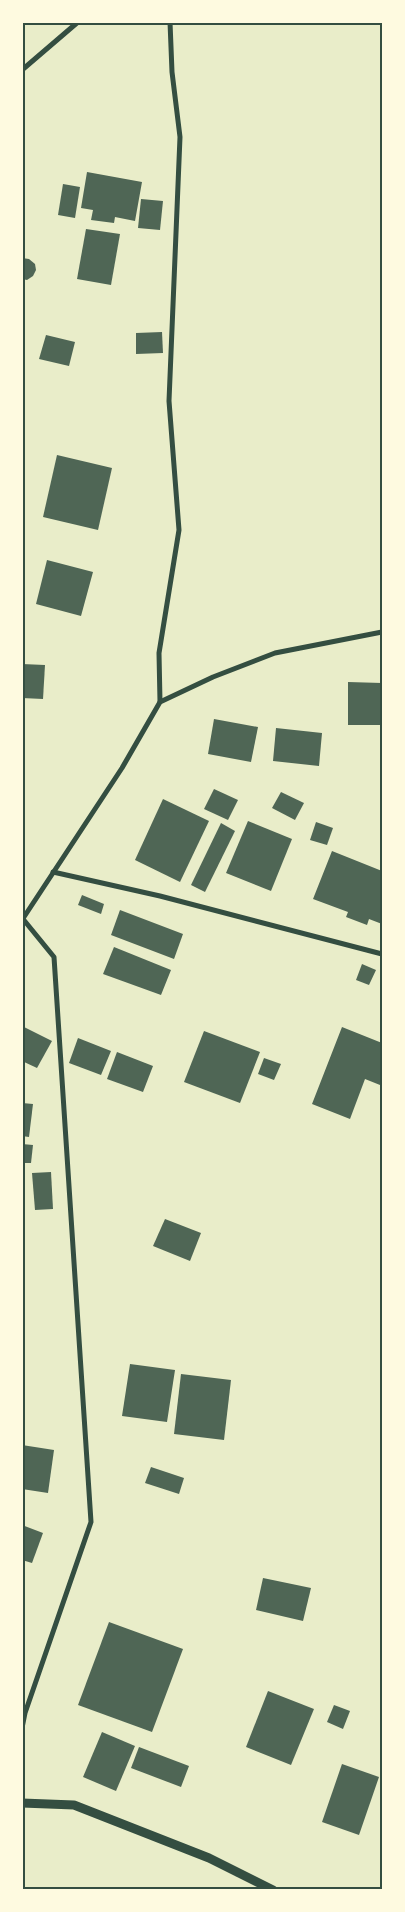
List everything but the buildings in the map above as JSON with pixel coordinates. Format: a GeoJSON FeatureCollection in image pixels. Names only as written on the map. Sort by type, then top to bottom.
{"type":"FeatureCollection","features":[{"type":"Feature","properties":{"kind":"street"},"geometry":{"type":"LineString","coordinates":[[22,70],[78,22]]}},
{"type":"Feature","properties":{"kind":"street"},"geometry":{"type":"LineString","coordinates":[[22,1728],[25,1713],[91,1522],[54,957],[23,919],[122,768],[160,702],[159,654],[179,530],[169,401],[180,137],[172,72],[170,22]]}},
{"type":"Feature","properties":{"kind":"street"},"geometry":{"type":"LineString","coordinates":[[160,702],[213,677],[275,654],[382,632]]}},
{"type":"Feature","properties":{"kind":"street"},"geometry":{"type":"LineString","coordinates":[[54,872],[160,896],[382,954]]}},
{"type":"Feature","properties":{"kind":"street"},"geometry":{"type":"LineString","coordinates":[[22,1803],[74,1805],[209,1858],[273,1890]]}}]}
